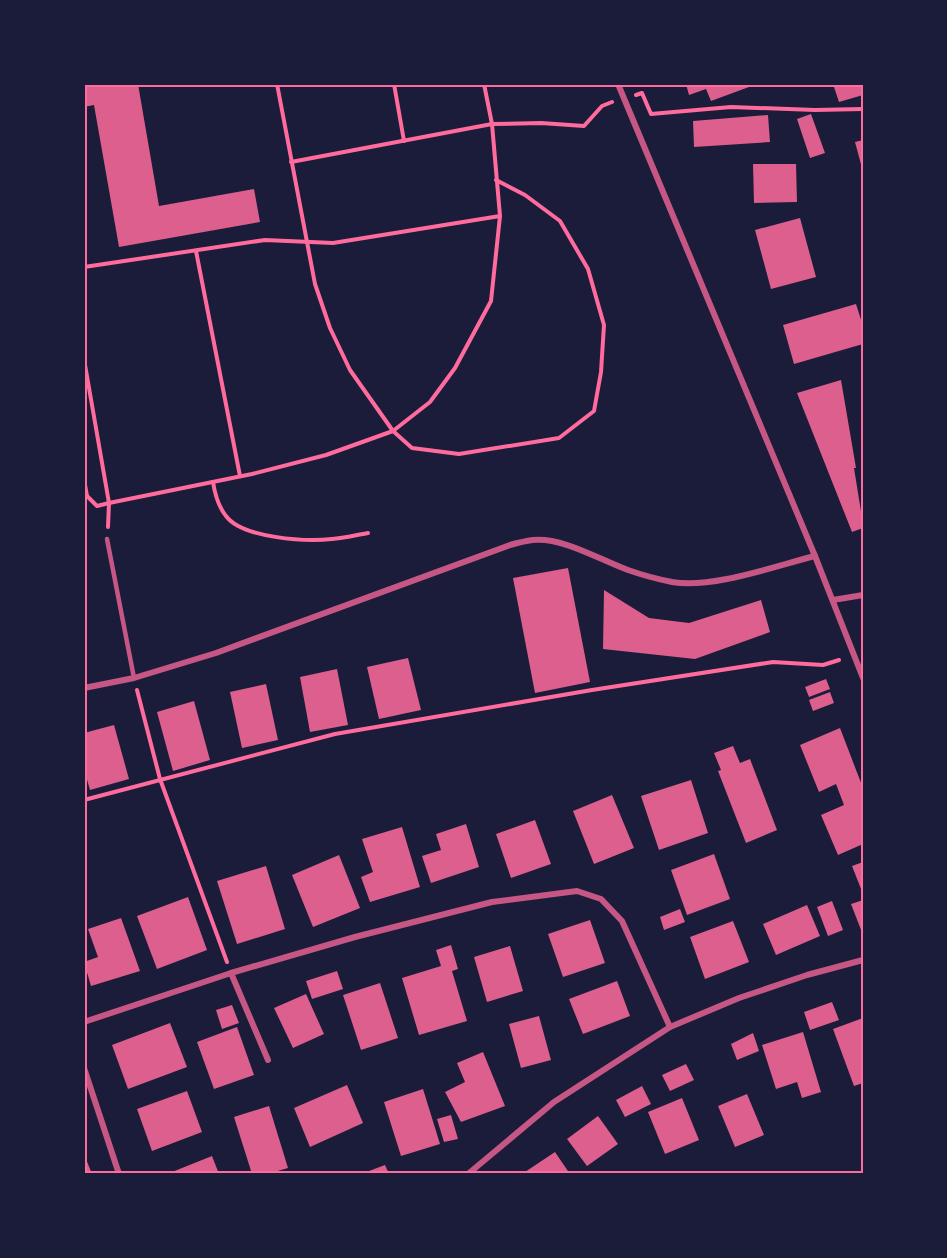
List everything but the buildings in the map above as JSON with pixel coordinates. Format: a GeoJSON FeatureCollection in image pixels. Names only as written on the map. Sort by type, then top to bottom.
{"type":"FeatureCollection","features":[{"type":"Feature","properties":{"kind":"street"},"geometry":{"type":"LineString","coordinates":[[618,84],[815,556],[863,678]]}},
{"type":"Feature","properties":{"kind":"street"},"geometry":{"type":"LineString","coordinates":[[84,688],[134,678],[216,653],[510,545],[534,540],[578,549],[627,570],[674,582],[702,582],[729,578],[815,556]]}},
{"type":"Feature","properties":{"kind":"street"},"geometry":{"type":"LineString","coordinates":[[833,600],[863,595]]}},
{"type":"Feature","properties":{"kind":"street"},"geometry":{"type":"LineString","coordinates":[[84,1022],[231,973],[355,937],[492,902],[577,891],[601,899],[622,921],[670,1027]]}},
{"type":"Feature","properties":{"kind":"street"},"geometry":{"type":"LineString","coordinates":[[472,1172],[554,1102],[670,1027],[740,998],[795,979],[863,960]]}},
{"type":"Feature","properties":{"kind":"street"},"geometry":{"type":"LineString","coordinates":[[231,973],[268,1060]]}},
{"type":"Feature","properties":{"kind":"street"},"geometry":{"type":"LineString","coordinates":[[84,1068],[118,1174]]}},
{"type":"Feature","properties":{"kind":"lane"},"geometry":{"type":"LineString","coordinates":[[107,539],[134,678]]}},
{"type":"Feature","properties":{"kind":"path"},"geometry":{"type":"LineString","coordinates":[[277,84],[315,284],[330,328],[350,370],[393,431],[412,448],[459,454],[559,438],[594,411],[601,372],[604,325],[588,269],[560,221],[525,195],[496,180]]}},
{"type":"Feature","properties":{"kind":"path"},"geometry":{"type":"LineString","coordinates":[[394,84],[404,141]]}},
{"type":"Feature","properties":{"kind":"path"},"geometry":{"type":"LineString","coordinates":[[84,479],[87,496],[97,506],[240,477],[326,455],[393,431],[430,402],[455,368],[491,301],[500,216],[492,124],[484,84]]}},
{"type":"Feature","properties":{"kind":"path"},"geometry":{"type":"LineString","coordinates":[[291,162],[492,124],[542,123],[584,126],[602,106],[642,93],[651,114],[731,107],[863,109]]}},
{"type":"Feature","properties":{"kind":"path"},"geometry":{"type":"LineString","coordinates":[[84,267],[265,240],[333,243],[500,216]]}},
{"type":"Feature","properties":{"kind":"path"},"geometry":{"type":"LineString","coordinates":[[196,251],[240,477]]}},
{"type":"Feature","properties":{"kind":"path"},"geometry":{"type":"LineString","coordinates":[[84,359],[109,503],[107,539]]}},
{"type":"Feature","properties":{"kind":"path"},"geometry":{"type":"LineString","coordinates":[[213,482],[216,497],[227,518],[245,530],[300,539],[331,539],[368,532]]}},
{"type":"Feature","properties":{"kind":"path"},"geometry":{"type":"LineString","coordinates":[[84,800],[335,734],[773,662],[823,665],[839,660]]}},
{"type":"Feature","properties":{"kind":"path"},"geometry":{"type":"LineString","coordinates":[[134,678],[160,779],[231,973]]}}]}
